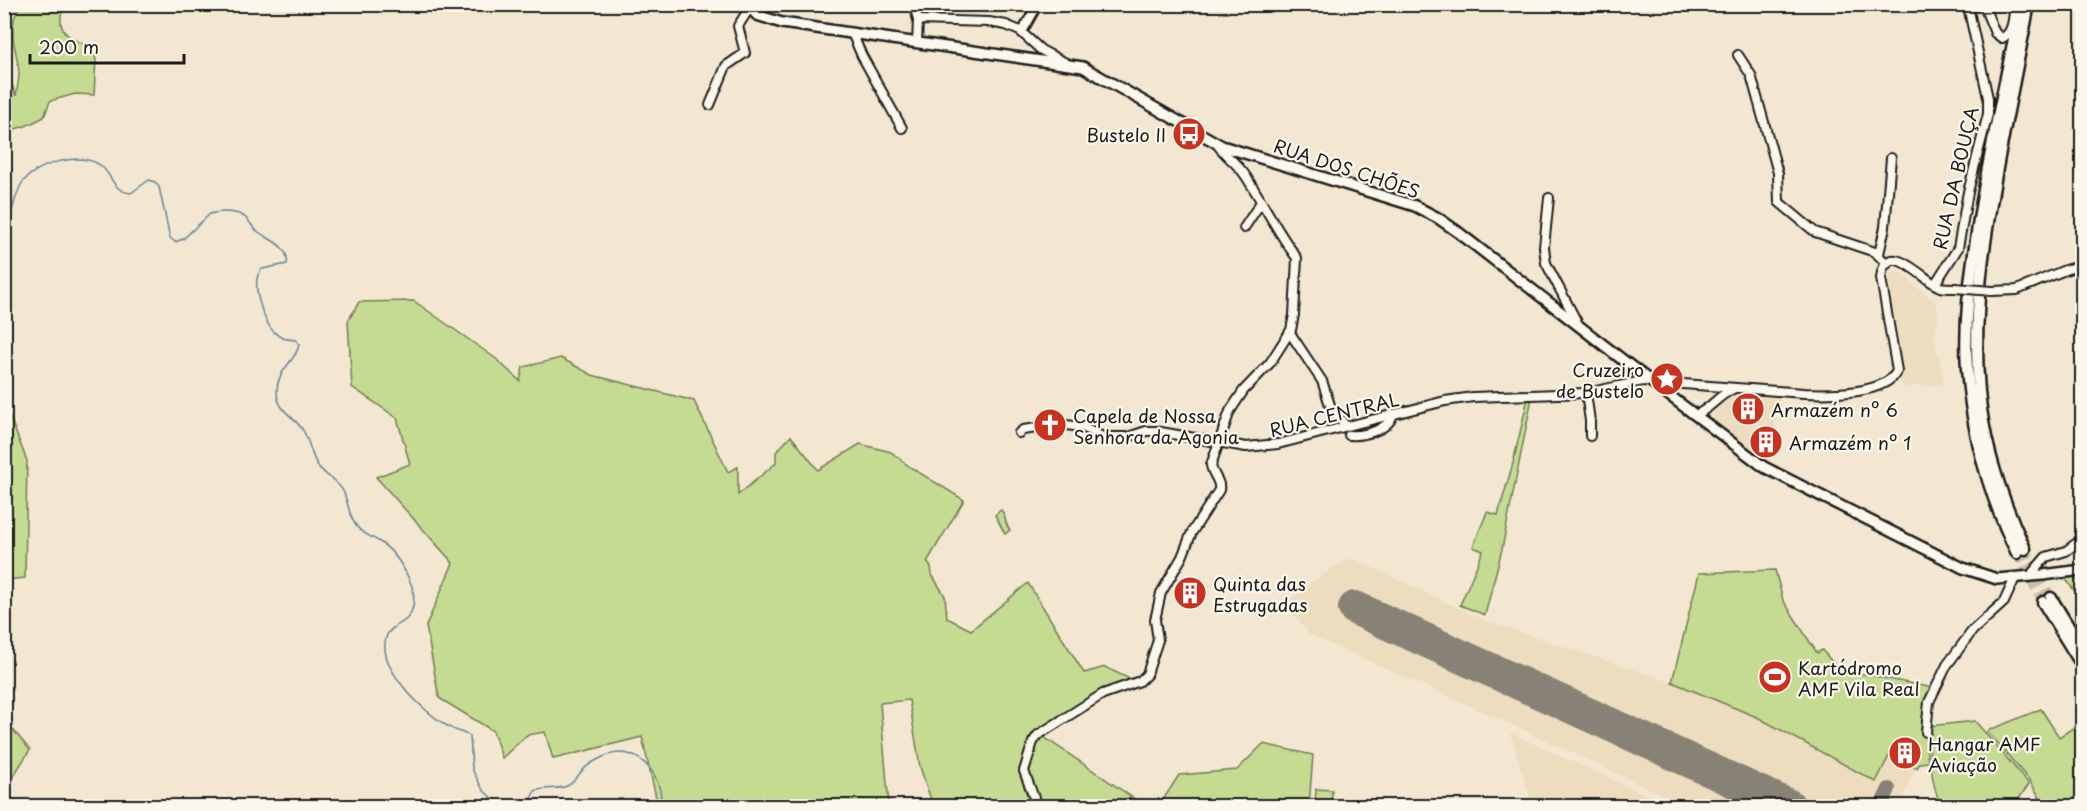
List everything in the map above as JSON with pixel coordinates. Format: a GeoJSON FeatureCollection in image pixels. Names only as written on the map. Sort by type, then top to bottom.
{"type":"FeatureCollection","features":[{"type":"Feature","properties":{"kind":"highway"},"geometry":{"type":"LineString","coordinates":[[2020,4],[1983,246],[1977,331],[1984,422],[1995,468],[2021,551]]}},
{"type":"Feature","properties":{"kind":"highway"},"geometry":{"type":"LineString","coordinates":[[2011,72],[2028,4]]}},
{"type":"Feature","properties":{"kind":"highway"},"geometry":{"type":"LineString","coordinates":[[2082,649],[2047,600],[2082,665]]}},
{"type":"Feature","properties":{"kind":"main road","name":"RUA DOS CHÕES"},"geometry":{"type":"LineString","coordinates":[[748,7],[760,16],[778,22],[1069,64],[1086,69],[1217,144],[1397,199],[1424,210],[1454,228],[1709,426],[1775,473],[1966,569],[1982,575],[2008,579]]}},
{"type":"Feature","properties":{"kind":"main road"},"geometry":{"type":"LineString","coordinates":[[2008,579],[2039,572],[2082,570]]}},
{"type":"Feature","properties":{"kind":"street"},"geometry":{"type":"LineString","coordinates":[[914,4],[918,20],[917,43]]}},
{"type":"Feature","properties":{"kind":"street"},"geometry":{"type":"LineString","coordinates":[[1022,32],[1038,4]]}},
{"type":"Feature","properties":{"kind":"street","name":"RUA DA BOUÇA"},"geometry":{"type":"LineString","coordinates":[[1935,284],[1958,248],[1967,195],[1988,114],[1988,98],[1969,11],[1970,4]]}},
{"type":"Feature","properties":{"kind":"street"},"geometry":{"type":"LineString","coordinates":[[1983,4],[1998,37],[2007,36],[2012,25],[2015,4]]}},
{"type":"Feature","properties":{"kind":"street"},"geometry":{"type":"LineString","coordinates":[[710,105],[727,64],[741,57],[745,52],[738,26],[748,7]]}},
{"type":"Feature","properties":{"kind":"street"},"geometry":{"type":"LineString","coordinates":[[918,20],[992,23],[1009,26],[1022,32],[1041,50],[1069,64]]}},
{"type":"Feature","properties":{"kind":"street"},"geometry":{"type":"LineString","coordinates":[[852,33],[862,56],[902,128]]}},
{"type":"Feature","properties":{"kind":"street"},"geometry":{"type":"LineString","coordinates":[[1738,55],[1751,77],[1778,173],[1779,202],[1815,232],[1879,254],[1887,264],[1894,260],[1902,261],[1942,287],[1992,291],[2017,290],[2082,265]]}},
{"type":"Feature","properties":{"kind":"street"},"geometry":{"type":"LineString","coordinates":[[1037,807],[1024,771],[1034,742],[1040,733],[1103,694],[1140,681],[1148,672],[1158,640],[1155,620],[1160,596],[1182,557],[1192,532],[1218,492],[1220,484],[1211,465],[1228,415],[1242,392],[1267,366],[1290,333],[1294,315],[1298,260],[1288,248],[1244,173],[1217,144]]}},
{"type":"Feature","properties":{"kind":"street"},"geometry":{"type":"LineString","coordinates":[[1879,254],[1885,227],[1892,158]]}},
{"type":"Feature","properties":{"kind":"street"},"geometry":{"type":"LineString","coordinates":[[1549,198],[1544,247],[1547,266],[1578,325]]}},
{"type":"Feature","properties":{"kind":"street"},"geometry":{"type":"LineString","coordinates":[[1244,228],[1261,202]]}},
{"type":"Feature","properties":{"kind":"street","name":"RUA CENTRAL"},"geometry":{"type":"LineString","coordinates":[[1019,432],[1036,428],[1048,421],[1082,427],[1103,437],[1128,437],[1152,430],[1246,447],[1263,447],[1460,398],[1586,393],[1626,383],[1651,381],[1804,393],[1830,393],[1879,386],[1893,377],[1897,371],[1881,278],[1887,264]]}},
{"type":"Feature","properties":{"kind":"street"},"geometry":{"type":"LineString","coordinates":[[1290,333],[1322,381],[1331,408],[1346,426]]}},
{"type":"Feature","properties":{"kind":"street"},"geometry":{"type":"LineString","coordinates":[[1626,383],[1634,378],[1637,371]]}},
{"type":"Feature","properties":{"kind":"street"},"geometry":{"type":"LineString","coordinates":[[1695,415],[1735,388]]}},
{"type":"Feature","properties":{"kind":"street"},"geometry":{"type":"LineString","coordinates":[[1586,393],[1590,436]]}},
{"type":"Feature","properties":{"kind":"street"},"geometry":{"type":"LineString","coordinates":[[1709,426],[1709,414],[1713,403]]}},
{"type":"Feature","properties":{"kind":"street"},"geometry":{"type":"LineString","coordinates":[[1349,435],[1371,432],[1389,423],[1393,414]]}},
{"type":"Feature","properties":{"kind":"street"},"geometry":{"type":"LineString","coordinates":[[2039,572],[2046,557],[2066,551],[2082,538]]}},
{"type":"Feature","properties":{"kind":"street"},"geometry":{"type":"LineString","coordinates":[[1926,732],[1929,702],[1950,660],[1973,630],[2003,603],[2007,597],[2008,579]]}},
{"type":"Feature","properties":{"kind":"shaded area"},"geometry":{"type":"Polygon","coordinates":[[[1896,272],[1902,274],[1936,303],[1938,316],[1934,338],[1945,384],[1902,387],[1899,373],[1902,370],[1889,275],[1896,272]]]}},
{"type":"Feature","properties":{"kind":"shaded area"},"geometry":{"type":"Polygon","coordinates":[[[1735,391],[1780,394],[1768,466],[1713,425],[1714,409],[1720,401],[1735,391]]]}},
{"type":"Feature","properties":{"kind":"shaded area"},"geometry":{"type":"Polygon","coordinates":[[[1354,559],[1486,621],[1672,682],[1759,718],[1876,781],[1889,755],[1916,768],[1903,796],[1923,806],[1688,806],[1310,635],[1287,606],[1289,600],[1328,571],[1347,560],[1354,559]]]}},
{"type":"Feature","properties":{"kind":"shaded area"},"geometry":{"type":"Polygon","coordinates":[[[1510,733],[1598,773],[1669,806],[1533,806],[1510,733]]]}},
{"type":"Feature","properties":{"kind":"green space"},"geometry":{"type":"Polygon","coordinates":[[[20,5],[64,5],[61,14],[62,28],[76,41],[92,47],[96,59],[94,95],[75,94],[50,101],[44,117],[20,128],[5,129],[5,66],[16,96],[19,73],[13,39],[13,24],[20,5]]]}},
{"type":"Feature","properties":{"kind":"green space"},"geometry":{"type":"Polygon","coordinates":[[[414,301],[495,358],[520,381],[523,367],[561,358],[592,375],[694,401],[728,472],[738,467],[738,495],[776,463],[776,452],[791,436],[818,470],[860,444],[891,452],[910,467],[964,500],[927,562],[945,596],[947,618],[971,630],[1028,583],[1084,673],[1105,667],[1134,681],[1038,733],[1145,806],[933,806],[920,767],[909,700],[880,703],[889,806],[658,806],[642,737],[553,759],[545,732],[527,735],[502,758],[493,731],[439,698],[426,626],[453,563],[376,477],[410,464],[397,418],[352,387],[348,321],[359,302],[414,301]]]}},
{"type":"Feature","properties":{"kind":"green space"},"geometry":{"type":"Polygon","coordinates":[[[1528,398],[1532,398],[1502,549],[1485,615],[1460,605],[1483,551],[1473,547],[1487,512],[1498,515],[1528,398]]]}},
{"type":"Feature","properties":{"kind":"green space"},"geometry":{"type":"Polygon","coordinates":[[[4,402],[27,461],[25,578],[5,580],[4,402]]]}},
{"type":"Feature","properties":{"kind":"green space"},"geometry":{"type":"Polygon","coordinates":[[[1001,510],[1010,530],[1005,534],[995,515],[1001,510]]]}},
{"type":"Feature","properties":{"kind":"green space","name":"Kartódromo AMF Vila Real"},"geometry":{"type":"Polygon","coordinates":[[[1775,570],[1783,600],[1817,653],[1822,650],[1834,664],[1844,670],[1933,688],[1922,719],[1928,762],[1920,763],[1917,768],[1889,756],[1876,782],[1759,718],[1672,682],[1699,573],[1775,570]]]}},
{"type":"Feature","properties":{"kind":"green space"},"geometry":{"type":"Polygon","coordinates":[[[2071,574],[2082,586],[2082,601],[2064,577],[2071,574]]]}},
{"type":"Feature","properties":{"kind":"green space"},"geometry":{"type":"Polygon","coordinates":[[[2041,709],[2059,737],[2076,726],[2082,775],[2082,806],[2045,806],[2029,780],[1987,731],[2041,709]]]}},
{"type":"Feature","properties":{"kind":"green space"},"geometry":{"type":"Polygon","coordinates":[[[5,720],[30,750],[5,789],[5,720]]]}},
{"type":"Feature","properties":{"kind":"green space"},"geometry":{"type":"Polygon","coordinates":[[[1975,721],[2029,784],[2014,806],[1943,806],[1939,800],[1931,768],[1930,726],[1975,721]]]}},
{"type":"Feature","properties":{"kind":"green space"},"geometry":{"type":"Polygon","coordinates":[[[1263,744],[1313,755],[1309,806],[1159,806],[1179,775],[1237,770],[1263,744]]]}},
{"type":"Feature","properties":{"kind":"green space"},"geometry":{"type":"Polygon","coordinates":[[[1316,789],[1332,790],[1331,806],[1315,806],[1316,789]]]}},
{"type":"Feature","properties":{"kind":"waterway"},"geometry":{"type":"LineString","coordinates":[[4,229],[10,218],[18,190],[27,177],[58,162],[82,159],[93,161],[101,166],[117,186],[125,192],[131,193],[149,180],[155,182],[159,187],[170,238],[175,242],[183,239],[210,214],[226,212],[245,217],[256,230],[282,248],[287,257],[287,264],[262,269],[258,274],[257,282],[259,301],[270,327],[279,336],[296,340],[299,344],[295,355],[280,377],[278,399],[283,409],[304,432],[318,466],[343,491],[356,525],[392,553],[409,579],[413,589],[413,607],[408,617],[388,633],[385,648],[388,661],[395,674],[404,688],[427,711],[451,728],[470,736],[472,769],[483,790],[501,806]]}},
{"type":"Feature","properties":{"kind":"waterway"},"geometry":{"type":"LineString","coordinates":[[535,806],[531,798],[535,791],[567,786],[590,764],[615,753],[637,757],[646,764],[658,783],[661,806]]}},
{"type":"Feature","properties":{"kind":"taxiway"},"geometry":{"type":"LineString","coordinates":[[1881,806],[1889,789]]}},
{"type":"Feature","properties":{"kind":"runway"},"geometry":{"type":"LineString","coordinates":[[1355,608],[1789,806]]}},
{"type":"Feature","properties":{"kind":"tunnel"},"geometry":{"type":"LineString","coordinates":[[2025,549],[2051,598]]}},
{"type":"Feature","properties":{"kind":"tunnel"},"geometry":{"type":"LineString","coordinates":[[2017,553],[2043,602]]}},
{"type":"Feature","properties":{"kind":"place","name":"Bustelo II"},"geometry":{"type":"Point","coordinates":[1189,134]}},
{"type":"Feature","properties":{"kind":"place","name":"Cruzeiro de Bustelo"},"geometry":{"type":"Point","coordinates":[1667,379]}},
{"type":"Feature","properties":{"kind":"place","name":"Armazém nº 6"},"geometry":{"type":"Point","coordinates":[1748,409]}},
{"type":"Feature","properties":{"kind":"place","name":"Capela de Nossa Senhora da Agonia"},"geometry":{"type":"Point","coordinates":[1050,425]}},
{"type":"Feature","properties":{"kind":"place","name":"Armazém nº 1"},"geometry":{"type":"Point","coordinates":[1766,442]}},
{"type":"Feature","properties":{"kind":"place","name":"Quinta das Estrugadas"},"geometry":{"type":"Point","coordinates":[1190,593]}},
{"type":"Feature","properties":{"kind":"place","name":"Kartódromo AMF Vila Real"},"geometry":{"type":"Point","coordinates":[1775,677]}},
{"type":"Feature","properties":{"kind":"place","name":"Hangar AMF Aviação"},"geometry":{"type":"Point","coordinates":[1905,753]}}]}
